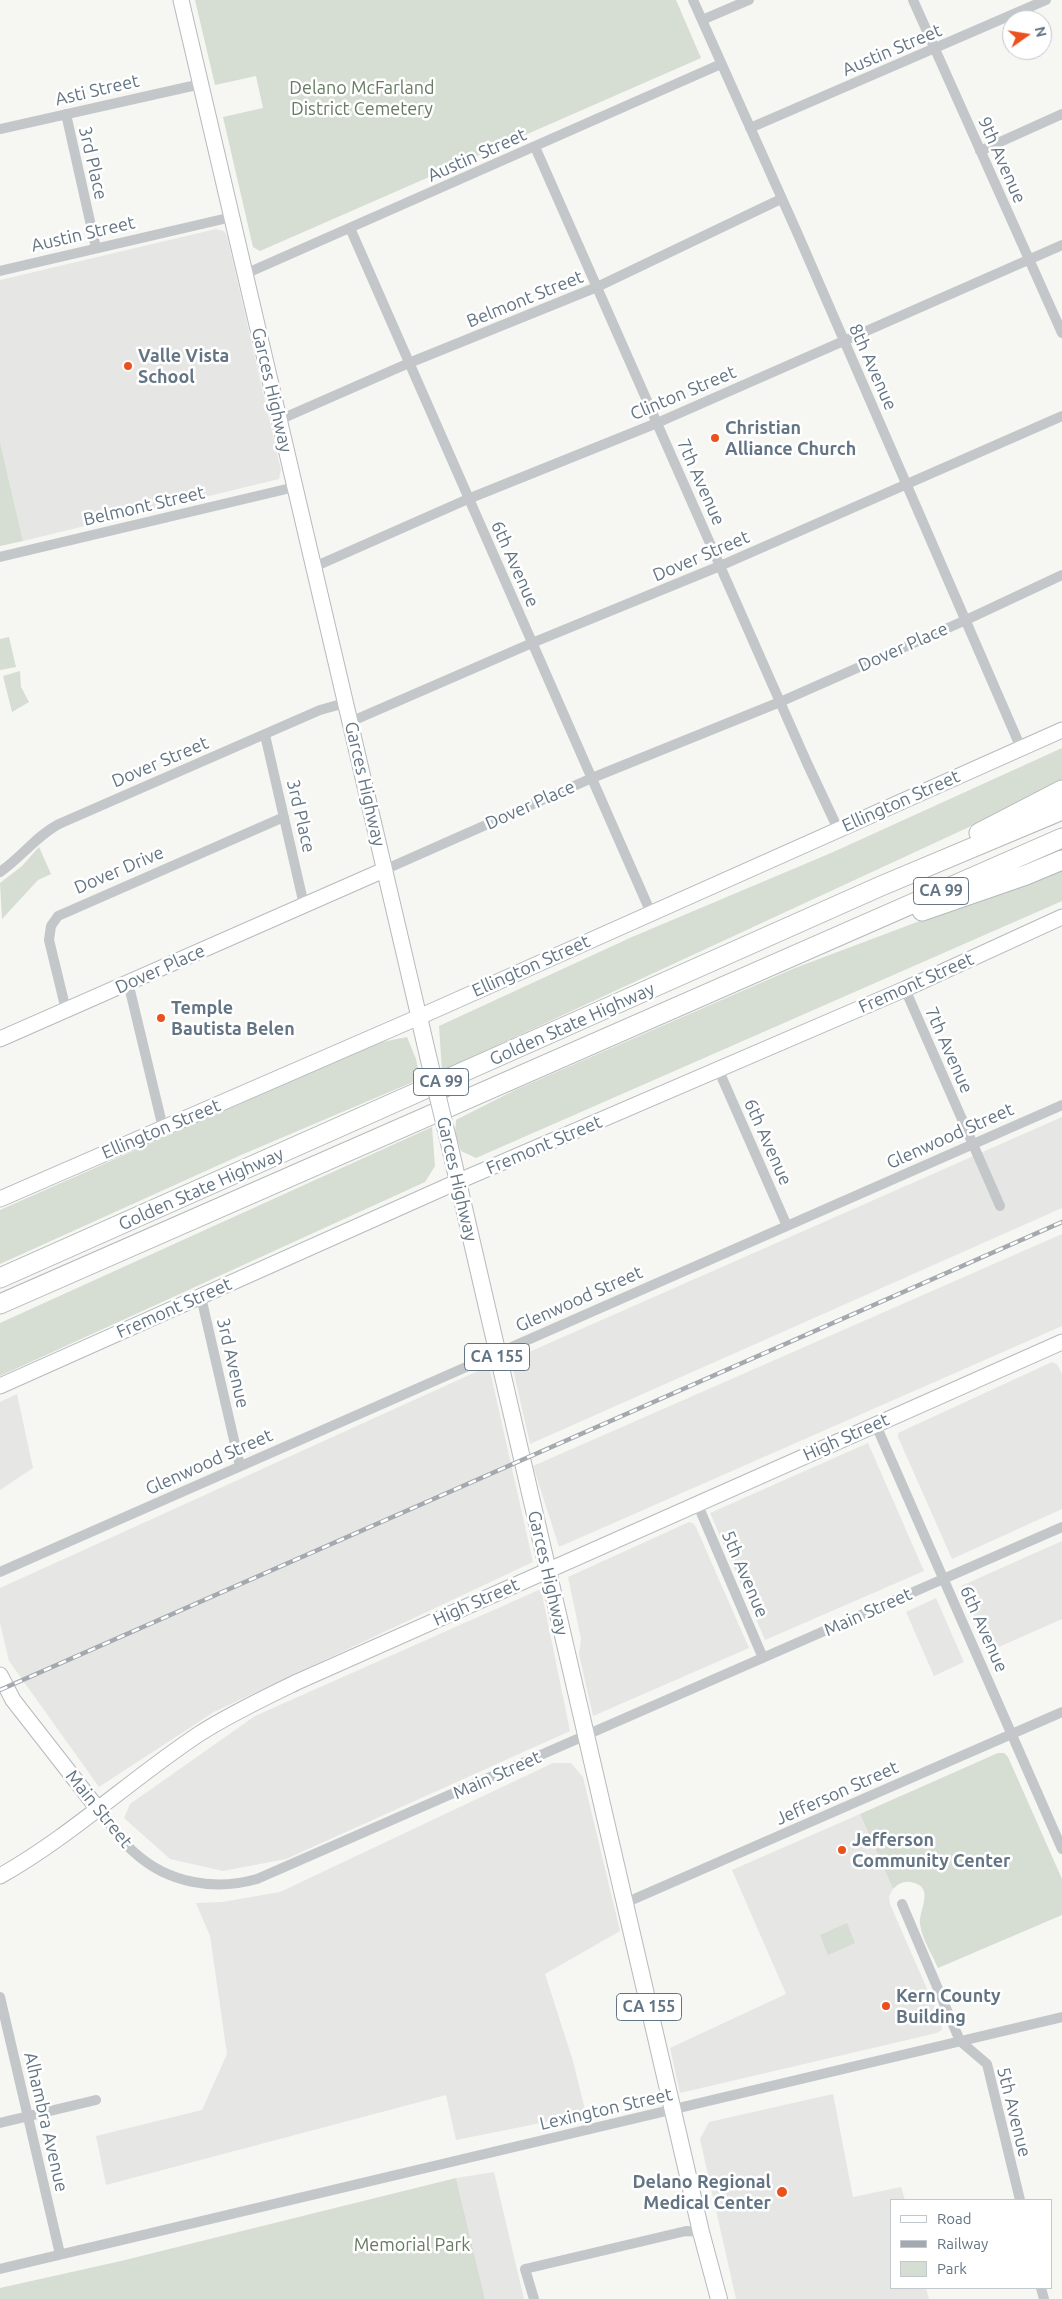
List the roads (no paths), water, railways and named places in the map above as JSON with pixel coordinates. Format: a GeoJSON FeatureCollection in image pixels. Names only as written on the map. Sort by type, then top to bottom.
{"type":"FeatureCollection","features":[{"type":"Feature","properties":{"kind":"highway"},"geometry":{"type":"LineString","coordinates":[[881,886],[1062,790]]}},
{"type":"Feature","properties":{"kind":"highway","name":"Golden State Highway"},"geometry":{"type":"LineString","coordinates":[[0,1278],[881,886],[1062,810]]}},
{"type":"Feature","properties":{"kind":"highway","name":"Golden State Highway"},"geometry":{"type":"LineString","coordinates":[[0,1304],[1062,838]]}},
{"type":"Feature","properties":{"kind":"highway"},"geometry":{"type":"LineString","coordinates":[[821,944],[1003,884],[1062,860]]}},
{"type":"Feature","properties":{"kind":"main road","name":"Garces Highway"},"geometry":{"type":"LineString","coordinates":[[419,1017],[701,2232],[719,2299]]}},
{"type":"Feature","properties":{"kind":"street","name":"Garces Highway"},"geometry":{"type":"LineString","coordinates":[[181,0],[419,1017]]}},
{"type":"Feature","properties":{"kind":"street","name":"8th Avenue"},"geometry":{"type":"LineString","coordinates":[[693,0],[844,340],[1021,748]]}},
{"type":"Feature","properties":{"kind":"street"},"geometry":{"type":"LineString","coordinates":[[702,20],[749,0]]}},
{"type":"Feature","properties":{"kind":"street","name":"9th Avenue"},"geometry":{"type":"LineString","coordinates":[[913,0],[1028,260],[1062,332]]}},
{"type":"Feature","properties":{"kind":"street","name":"Austin Street"},"geometry":{"type":"LineString","coordinates":[[750,128],[1046,0]]}},
{"type":"Feature","properties":{"kind":"street","name":"Austin Street"},"geometry":{"type":"LineString","coordinates":[[245,274],[721,64]]}},
{"type":"Feature","properties":{"kind":"street","name":"Asti Street"},"geometry":{"type":"LineString","coordinates":[[0,129],[201,84]]}},
{"type":"Feature","properties":{"kind":"street","name":"3rd Place"},"geometry":{"type":"LineString","coordinates":[[66,114],[96,248]]}},
{"type":"Feature","properties":{"kind":"street"},"geometry":{"type":"LineString","coordinates":[[980,151],[1062,114]]}},
{"type":"Feature","properties":{"kind":"street","name":"7th Avenue"},"geometry":{"type":"LineString","coordinates":[[535,147],[838,829]]}},
{"type":"Feature","properties":{"kind":"street","name":"Belmont Street"},"geometry":{"type":"LineString","coordinates":[[279,420],[409,363],[597,287],[781,200]]}},
{"type":"Feature","properties":{"kind":"street","name":"Austin Street"},"geometry":{"type":"LineString","coordinates":[[0,271],[232,217]]}},
{"type":"Feature","properties":{"kind":"street","name":"6th Avenue"},"geometry":{"type":"LineString","coordinates":[[350,228],[651,912]]}},
{"type":"Feature","properties":{"kind":"street","name":"Clinton Street"},"geometry":{"type":"LineString","coordinates":[[314,567],[468,499],[657,423],[1062,245]]}},
{"type":"Feature","properties":{"kind":"street","name":"Dover Street"},"geometry":{"type":"LineString","coordinates":[[350,722],[532,643],[720,566],[1062,416]]}},
{"type":"Feature","properties":{"kind":"street","name":"Belmont Street"},"geometry":{"type":"LineString","coordinates":[[0,557],[295,487]]}},
{"type":"Feature","properties":{"kind":"street","name":"Dover Place"},"geometry":{"type":"LineString","coordinates":[[0,1039],[592,778],[780,702],[966,620],[1062,575]]}},
{"type":"Feature","properties":{"kind":"street","name":"Dover Street"},"geometry":{"type":"LineString","coordinates":[[0,872],[21,856],[39,836],[59,824],[320,710],[345,703]]}},
{"type":"Feature","properties":{"kind":"street","name":"Ellington Street"},"geometry":{"type":"LineString","coordinates":[[0,1199],[419,1017],[1062,730]]}},
{"type":"Feature","properties":{"kind":"street","name":"3rd Place"},"geometry":{"type":"LineString","coordinates":[[265,735],[304,905]]}},
{"type":"Feature","properties":{"kind":"street","name":"Dover Drive"},"geometry":{"type":"LineString","coordinates":[[66,1010],[49,940],[51,926],[58,916],[284,816]]}},
{"type":"Feature","properties":{"kind":"street","name":"Fremont Street"},"geometry":{"type":"LineString","coordinates":[[0,1386],[458,1181],[719,1071],[1062,917]]}},
{"type":"Feature","properties":{"kind":"street"},"geometry":{"type":"LineString","coordinates":[[128,982],[163,1128]]}},
{"type":"Feature","properties":{"kind":"street","name":"7th Avenue"},"geometry":{"type":"LineString","coordinates":[[904,989],[1000,1206]]}},
{"type":"Feature","properties":{"kind":"street","name":"6th Avenue"},"geometry":{"type":"LineString","coordinates":[[719,1071],[787,1226]]}},
{"type":"Feature","properties":{"kind":"street","name":"Glenwood Street"},"geometry":{"type":"LineString","coordinates":[[0,1572],[1062,1105]]}},
{"type":"Feature","properties":{"kind":"street","name":"3rd Avenue"},"geometry":{"type":"LineString","coordinates":[[201,1297],[240,1466]]}},
{"type":"Feature","properties":{"kind":"street","name":"High Street"},"geometry":{"type":"LineString","coordinates":[[0,1876],[58,1840],[200,1734],[247,1706],[875,1423],[1062,1342]]}},
{"type":"Feature","properties":{"kind":"street","name":"6th Avenue"},"geometry":{"type":"LineString","coordinates":[[875,1423],[1062,1849]]}},
{"type":"Feature","properties":{"kind":"street","name":"5th Avenue"},"geometry":{"type":"LineString","coordinates":[[696,1503],[763,1658]]}},
{"type":"Feature","properties":{"kind":"street","name":"Main Street"},"geometry":{"type":"LineString","coordinates":[[0,1675],[13,1700],[126,1845],[152,1866],[188,1881],[232,1885],[265,1877],[288,1868],[1062,1527]]}},
{"type":"Feature","properties":{"kind":"street","name":"Jefferson Street"},"geometry":{"type":"LineString","coordinates":[[625,1903],[1062,1712]]}},
{"type":"Feature","properties":{"kind":"street","name":"5th Avenue"},"geometry":{"type":"LineString","coordinates":[[902,1904],[960,2041],[987,2064],[1020,2199]]}},
{"type":"Feature","properties":{"kind":"street","name":"Alhambra Avenue"},"geometry":{"type":"LineString","coordinates":[[0,1997],[60,2254]]}},
{"type":"Feature","properties":{"kind":"street","name":"Lexington Street"},"geometry":{"type":"LineString","coordinates":[[0,2269],[1062,2017]]}},
{"type":"Feature","properties":{"kind":"street"},"geometry":{"type":"LineString","coordinates":[[0,2123],[96,2100]]}},
{"type":"Feature","properties":{"kind":"street"},"geometry":{"type":"LineString","coordinates":[[534,2299],[525,2269],[686,2231],[701,2232]]}},
{"type":"Feature","properties":{"kind":"railway"},"geometry":{"type":"LineString","coordinates":[[0,1690],[1062,1222]]}},
{"type":"Feature","properties":{"kind":"place","name":"Valle Vista School"},"geometry":{"type":"Point","coordinates":[128,366]}},
{"type":"Feature","properties":{"kind":"place","name":"Christian Alliance Church"},"geometry":{"type":"Point","coordinates":[715,438]}},
{"type":"Feature","properties":{"kind":"place","name":"Temple Bautista Belen"},"geometry":{"type":"Point","coordinates":[161,1018]}},
{"type":"Feature","properties":{"kind":"place","name":"Jefferson Community Center"},"geometry":{"type":"Point","coordinates":[842,1850]}},
{"type":"Feature","properties":{"kind":"place","name":"Kern County Building"},"geometry":{"type":"Point","coordinates":[886,2006]}},
{"type":"Feature","properties":{"kind":"place","name":"Delano Regional Medical Center"},"geometry":{"type":"Point","coordinates":[782,2192]}},
{"type":"Feature","properties":{"kind":"park label","name":"Delano McFarland District Cemetery"},"geometry":{"type":"Point","coordinates":[362,98]}},
{"type":"Feature","properties":{"kind":"park label","name":"Memorial Park"},"geometry":{"type":"Point","coordinates":[412,2245]}}]}
